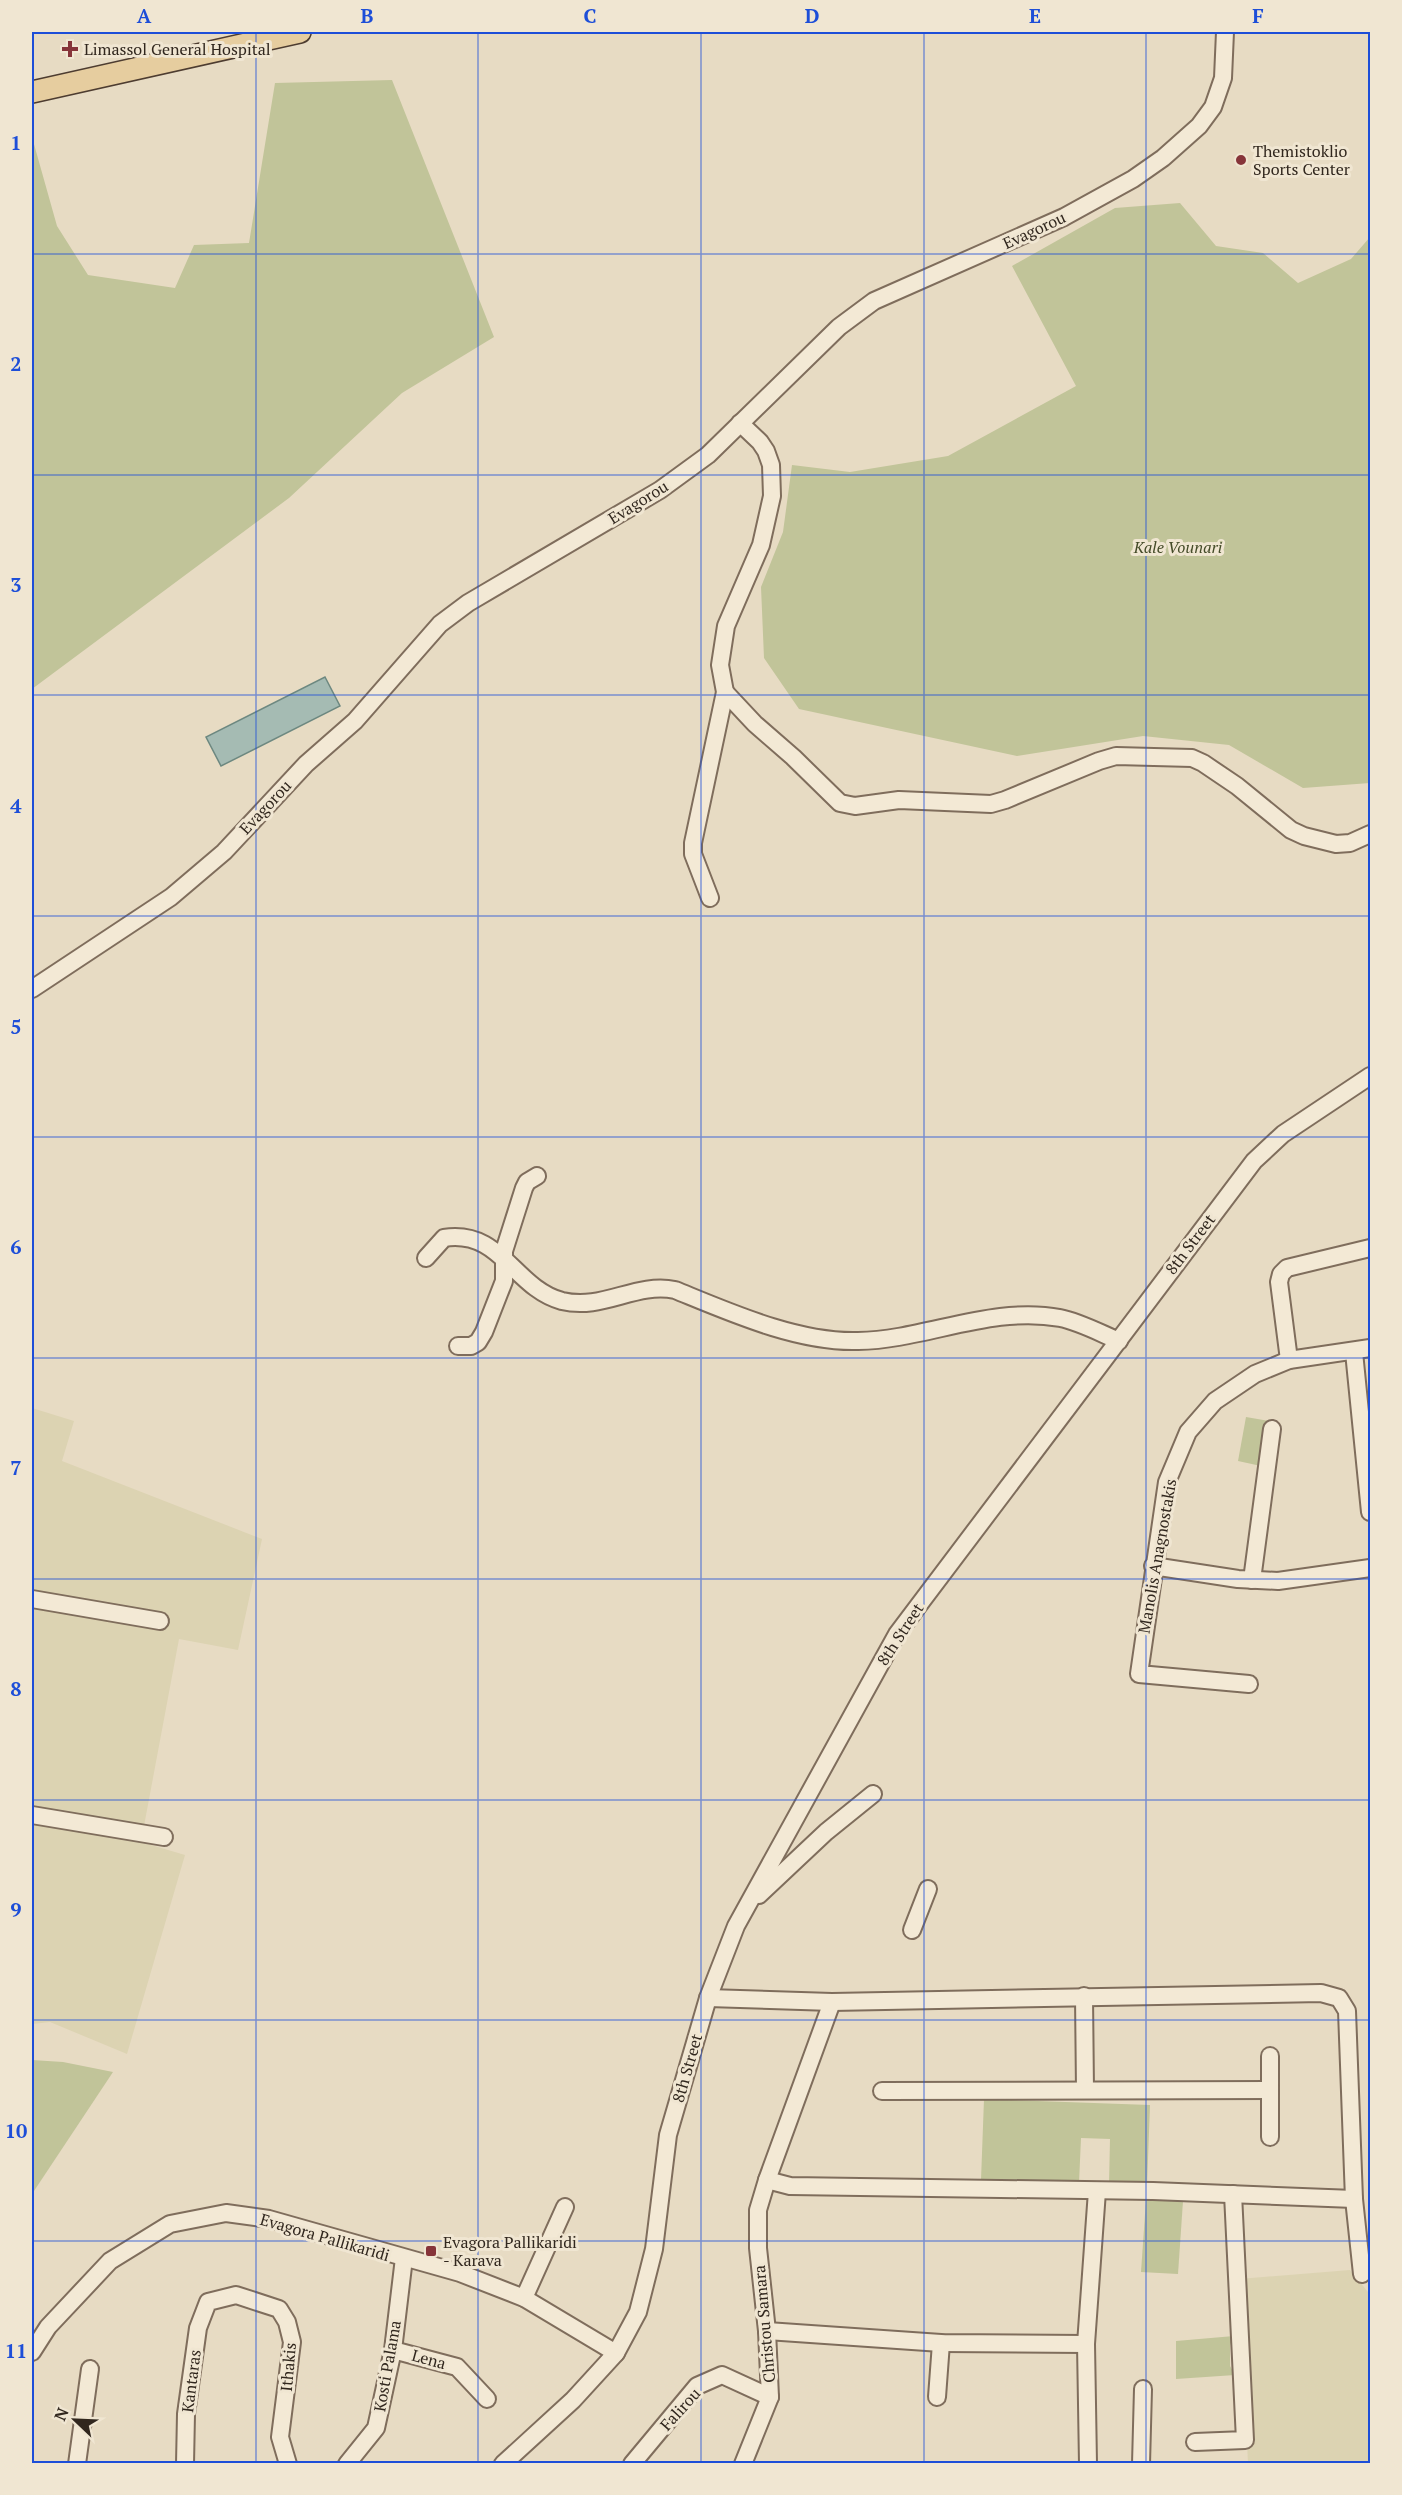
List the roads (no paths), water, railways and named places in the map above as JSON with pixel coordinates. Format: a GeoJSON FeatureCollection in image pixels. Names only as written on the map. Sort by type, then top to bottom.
{"type":"FeatureCollection","features":[{"type":"Feature","properties":{"kind":"main road"},"geometry":{"type":"LineString","coordinates":[[32,92],[300,32]]}},
{"type":"Feature","properties":{"kind":"street","name":"Evagorou"},"geometry":{"type":"LineString","coordinates":[[32,989],[171,897],[224,852],[306,764],[355,721],[440,624],[468,603],[660,490],[708,455],[839,327],[874,301],[1064,217],[1133,179],[1163,158],[1199,126],[1213,107],[1223,78],[1225,32]]}},
{"type":"Feature","properties":{"kind":"street"},"geometry":{"type":"LineString","coordinates":[[711,898],[693,854],[693,843],[725,692],[720,665],[726,626],[761,545],[772,496],[771,465],[766,451],[740,423]]}},
{"type":"Feature","properties":{"kind":"street"},"geometry":{"type":"LineString","coordinates":[[725,692],[755,724],[793,757],[835,800],[847,806],[899,800],[991,804],[1116,756],[1191,758],[1237,786],[1291,830],[1304,836],[1336,844],[1350,843],[1371,834]]}},
{"type":"Feature","properties":{"kind":"street","name":"8th Street"},"geometry":{"type":"LineString","coordinates":[[503,2463],[573,2400],[615,2353],[638,2312],[654,2249],[668,2135],[708,1998],[736,1926],[750,1899],[897,1634],[1254,1161],[1283,1134],[1371,1076]]}},
{"type":"Feature","properties":{"kind":"street"},"geometry":{"type":"LineString","coordinates":[[458,1346],[471,1346],[478,1342],[484,1332],[504,1281],[505,1244],[524,1188],[527,1182],[537,1176]]}},
{"type":"Feature","properties":{"kind":"street"},"geometry":{"type":"LineString","coordinates":[[426,1258],[444,1238],[453,1237],[492,1247],[526,1282],[563,1301],[600,1302],[637,1290],[661,1287],[675,1290],[766,1325],[831,1340],[876,1340],[1002,1317],[1039,1315],[1071,1321],[1119,1341]]}},
{"type":"Feature","properties":{"kind":"street"},"geometry":{"type":"LineString","coordinates":[[1289,1360],[1279,1282],[1281,1274],[1287,1268],[1371,1248]]}},
{"type":"Feature","properties":{"kind":"street","name":"Manolis Anagnostakis"},"geometry":{"type":"LineString","coordinates":[[1249,1684],[1139,1674],[1167,1482],[1188,1432],[1215,1401],[1255,1374],[1289,1360],[1371,1348]]}},
{"type":"Feature","properties":{"kind":"street"},"geometry":{"type":"LineString","coordinates":[[1354,1352],[1371,1512]]}},
{"type":"Feature","properties":{"kind":"street"},"geometry":{"type":"LineString","coordinates":[[1252,1580],[1272,1429]]}},
{"type":"Feature","properties":{"kind":"street"},"geometry":{"type":"LineString","coordinates":[[1153,1566],[1252,1580],[1278,1581],[1371,1568]]}},
{"type":"Feature","properties":{"kind":"street"},"geometry":{"type":"LineString","coordinates":[[32,1599],[160,1621]]}},
{"type":"Feature","properties":{"kind":"street"},"geometry":{"type":"LineString","coordinates":[[750,1899],[761,1894],[826,1832],[873,1794]]}},
{"type":"Feature","properties":{"kind":"street"},"geometry":{"type":"LineString","coordinates":[[32,1815],[164,1838]]}},
{"type":"Feature","properties":{"kind":"street"},"geometry":{"type":"LineString","coordinates":[[912,1930],[928,1889]]}},
{"type":"Feature","properties":{"kind":"street"},"geometry":{"type":"LineString","coordinates":[[708,1998],[832,2002],[1321,1993],[1339,1998],[1347,2011],[1354,2199],[1362,2274]]}},
{"type":"Feature","properties":{"kind":"street"},"geometry":{"type":"LineString","coordinates":[[1084,1996],[1085,2090]]}},
{"type":"Feature","properties":{"kind":"street","name":"Christou Samara"},"geometry":{"type":"LineString","coordinates":[[743,2463],[770,2397],[767,2331],[758,2248],[758,2210],[832,2002]]}},
{"type":"Feature","properties":{"kind":"street"},"geometry":{"type":"LineString","coordinates":[[1270,2056],[1270,2137]]}},
{"type":"Feature","properties":{"kind":"street"},"geometry":{"type":"LineString","coordinates":[[882,2091],[1270,2090]]}},
{"type":"Feature","properties":{"kind":"street"},"geometry":{"type":"LineString","coordinates":[[767,2180],[790,2186],[1233,2194],[1354,2199]]}},
{"type":"Feature","properties":{"kind":"street"},"geometry":{"type":"LineString","coordinates":[[1088,2463],[1086,2344],[1097,2191]]}},
{"type":"Feature","properties":{"kind":"street"},"geometry":{"type":"LineString","coordinates":[[1195,2442],[1245,2440],[1233,2194]]}},
{"type":"Feature","properties":{"kind":"street"},"geometry":{"type":"LineString","coordinates":[[524,2298],[565,2207]]}},
{"type":"Feature","properties":{"kind":"street","name":"Evagora Pallikaridi"},"geometry":{"type":"LineString","coordinates":[[32,2352],[48,2327],[110,2261],[170,2223],[226,2213],[269,2219],[460,2273],[524,2298],[615,2353]]}},
{"type":"Feature","properties":{"kind":"street","name":"Kosti Palama"},"geometry":{"type":"LineString","coordinates":[[347,2463],[376,2428],[393,2350],[404,2259]]}},
{"type":"Feature","properties":{"kind":"street","name":"Ithakis"},"geometry":{"type":"LineString","coordinates":[[208,2302],[236,2295],[279,2309],[287,2322],[292,2342],[280,2437],[288,2463]]}},
{"type":"Feature","properties":{"kind":"street","name":"Kantaras"},"geometry":{"type":"LineString","coordinates":[[185,2463],[186,2414],[198,2328],[208,2302]]}},
{"type":"Feature","properties":{"kind":"street"},"geometry":{"type":"LineString","coordinates":[[767,2331],[941,2343],[1086,2344]]}},
{"type":"Feature","properties":{"kind":"street"},"geometry":{"type":"LineString","coordinates":[[937,2397],[941,2343]]}},
{"type":"Feature","properties":{"kind":"street","name":"Lena"},"geometry":{"type":"LineString","coordinates":[[393,2350],[457,2367],[487,2399]]}},
{"type":"Feature","properties":{"kind":"street"},"geometry":{"type":"LineString","coordinates":[[77,2463],[90,2369]]}},
{"type":"Feature","properties":{"kind":"street","name":"Falirou"},"geometry":{"type":"LineString","coordinates":[[632,2463],[697,2386],[722,2375],[770,2397]]}},
{"type":"Feature","properties":{"kind":"street"},"geometry":{"type":"LineString","coordinates":[[1141,2463],[1143,2389]]}},
{"type":"Feature","properties":{"kind":"water"},"geometry":{"type":"Polygon","coordinates":[[[325,677],[340,706],[221,766],[206,737],[325,677]]]}},
{"type":"Feature","properties":{"kind":"place","name":"Limassol General Hospital"},"geometry":{"type":"Point","coordinates":[70,49]}},
{"type":"Feature","properties":{"kind":"place","name":"Themistoklio Sports Center"},"geometry":{"type":"Point","coordinates":[1241,160]}},
{"type":"Feature","properties":{"kind":"place","name":"Evagora Pallikaridi - Karava"},"geometry":{"type":"Point","coordinates":[431,2251]}},
{"type":"Feature","properties":{"kind":"park label","name":"Kale Vounari"},"geometry":{"type":"Point","coordinates":[1178,547]}}]}
